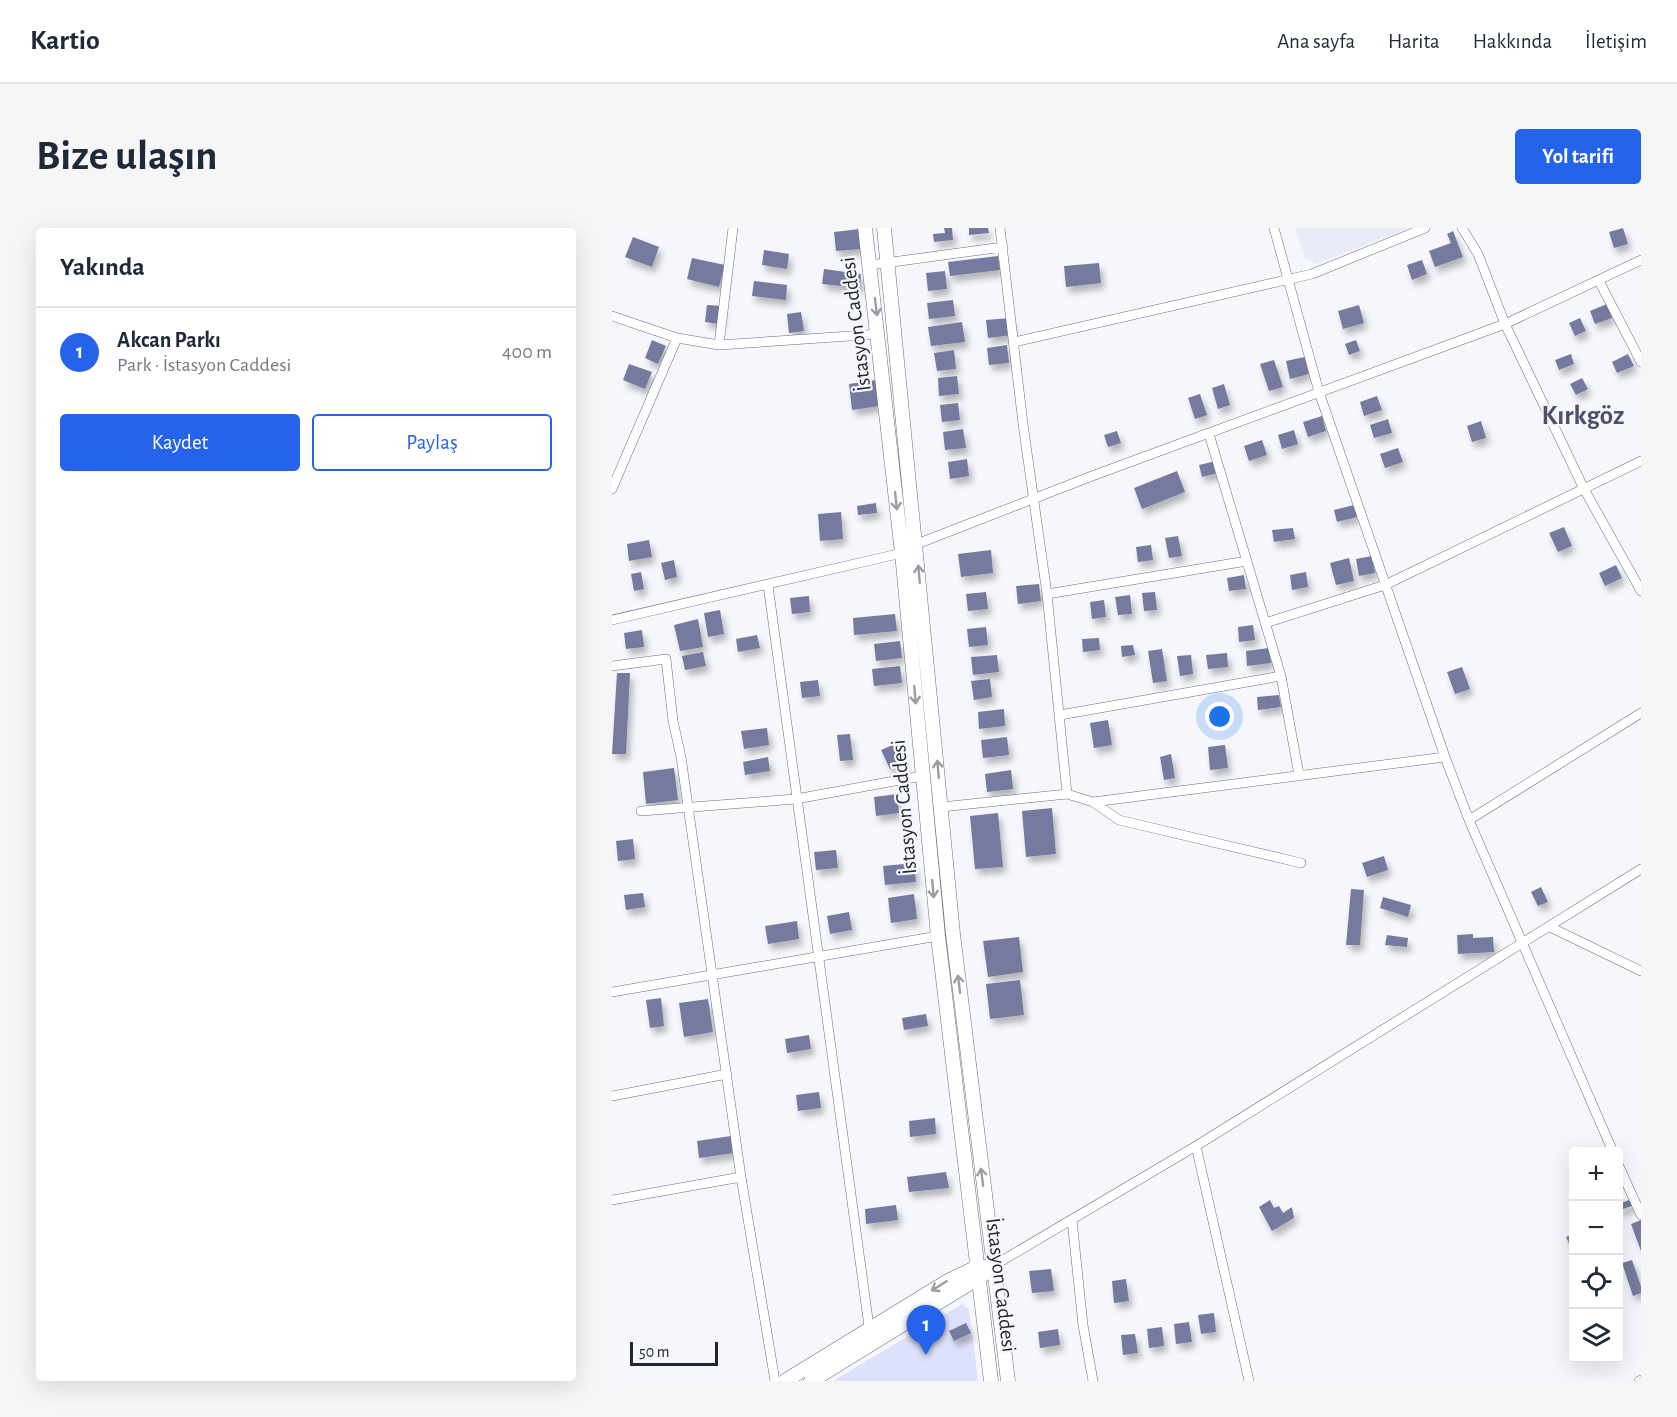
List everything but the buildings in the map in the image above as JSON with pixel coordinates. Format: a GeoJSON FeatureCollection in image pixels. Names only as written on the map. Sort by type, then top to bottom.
{"type":"FeatureCollection","features":[{"type":"Feature","properties":{"kind":"main road","name":"İstasyon Caddesi"},"geometry":{"type":"LineString","coordinates":[[865,228],[879,334],[902,553],[938,936],[991,1381]]}},
{"type":"Feature","properties":{"kind":"main road"},"geometry":{"type":"LineString","coordinates":[[884,228],[917,544],[953,934],[1008,1381]]}},
{"type":"Feature","properties":{"kind":"main road"},"geometry":{"type":"LineString","coordinates":[[811,1381],[948,1281],[978,1273],[993,1266]]}},
{"type":"Feature","properties":{"kind":"main road"},"geometry":{"type":"LineString","coordinates":[[785,1381],[872,1337]]}},
{"type":"Feature","properties":{"kind":"street"},"geometry":{"type":"LineString","coordinates":[[719,345],[734,228]]}},
{"type":"Feature","properties":{"kind":"street"},"geometry":{"type":"LineString","coordinates":[[1000,228],[1047,594],[1067,794]]}},
{"type":"Feature","properties":{"kind":"street"},"geometry":{"type":"LineString","coordinates":[[1274,228],[1319,392],[1445,757],[1611,1147]]}},
{"type":"Feature","properties":{"kind":"street"},"geometry":{"type":"LineString","coordinates":[[1014,342],[1312,274],[1425,228]]}},
{"type":"Feature","properties":{"kind":"street"},"geometry":{"type":"LineString","coordinates":[[1462,228],[1478,254],[1505,324],[1584,489],[1641,591]]}},
{"type":"Feature","properties":{"kind":"street"},"geometry":{"type":"LineString","coordinates":[[870,264],[1003,247]]}},
{"type":"Feature","properties":{"kind":"street"},"geometry":{"type":"LineString","coordinates":[[612,620],[902,553],[917,544],[1034,498],[1505,324],[1641,260]]}},
{"type":"Feature","properties":{"kind":"street"},"geometry":{"type":"LineString","coordinates":[[1599,281],[1641,362]]}},
{"type":"Feature","properties":{"kind":"street"},"geometry":{"type":"LineString","coordinates":[[612,316],[677,338],[719,345],[879,334]]}},
{"type":"Feature","properties":{"kind":"street"},"geometry":{"type":"LineString","coordinates":[[612,489],[677,338]]}},
{"type":"Feature","properties":{"kind":"street"},"geometry":{"type":"LineString","coordinates":[[1209,434],[1281,676],[1299,775]]}},
{"type":"Feature","properties":{"kind":"street"},"geometry":{"type":"LineString","coordinates":[[1265,623],[1385,585],[1641,461]]}},
{"type":"Feature","properties":{"kind":"street"},"geometry":{"type":"LineString","coordinates":[[1047,594],[1247,561]]}},
{"type":"Feature","properties":{"kind":"street"},"geometry":{"type":"LineString","coordinates":[[768,585],[817,958],[872,1337]]}},
{"type":"Feature","properties":{"kind":"street"},"geometry":{"type":"LineString","coordinates":[[612,666],[666,660],[714,975],[741,1177],[776,1381]]}},
{"type":"Feature","properties":{"kind":"street"},"geometry":{"type":"LineString","coordinates":[[1060,716],[1281,676]]}},
{"type":"Feature","properties":{"kind":"street"},"geometry":{"type":"LineString","coordinates":[[1470,820],[1641,713]]}},
{"type":"Feature","properties":{"kind":"street"},"geometry":{"type":"LineString","coordinates":[[1094,802],[1445,757]]}},
{"type":"Feature","properties":{"kind":"street"},"geometry":{"type":"LineString","coordinates":[[641,811],[796,798],[922,776]]}},
{"type":"Feature","properties":{"kind":"street"},"geometry":{"type":"LineString","coordinates":[[941,807],[1067,794],[1094,802],[1119,820],[1300,863]]}},
{"type":"Feature","properties":{"kind":"street"},"geometry":{"type":"LineString","coordinates":[[993,1266],[1196,1146],[1641,870]]}},
{"type":"Feature","properties":{"kind":"street"},"geometry":{"type":"LineString","coordinates":[[1550,927],[1641,970]]}},
{"type":"Feature","properties":{"kind":"street"},"geometry":{"type":"LineString","coordinates":[[612,992],[938,936]]}},
{"type":"Feature","properties":{"kind":"street"},"geometry":{"type":"LineString","coordinates":[[612,1096],[727,1074]]}},
{"type":"Feature","properties":{"kind":"street"},"geometry":{"type":"LineString","coordinates":[[1196,1146],[1249,1381]]}},
{"type":"Feature","properties":{"kind":"street"},"geometry":{"type":"LineString","coordinates":[[1623,1175],[1641,1215]]}},
{"type":"Feature","properties":{"kind":"street"},"geometry":{"type":"LineString","coordinates":[[612,1200],[741,1177]]}},
{"type":"Feature","properties":{"kind":"street"},"geometry":{"type":"LineString","coordinates":[[1072,1220],[1083,1324],[1093,1381]]}},
{"type":"Feature","properties":{"kind":"shaded area"},"geometry":{"type":"Polygon","coordinates":[[[1295,228],[1409,228],[1316,264],[1305,258],[1295,228]]]}},
{"type":"Feature","properties":{"kind":"shaded area"},"geometry":{"type":"Polygon","coordinates":[[[962,1304],[969,1309],[978,1381],[833,1381],[962,1304]]]}},
{"type":"Feature","properties":{"kind":"place","name":"Akcan Parkı"},"geometry":{"type":"Point","coordinates":[926,1355]}},
{"type":"Feature","properties":{"kind":"district","name":"Kırkgöz"},"geometry":{"type":"Point","coordinates":[1583,415]}}]}
